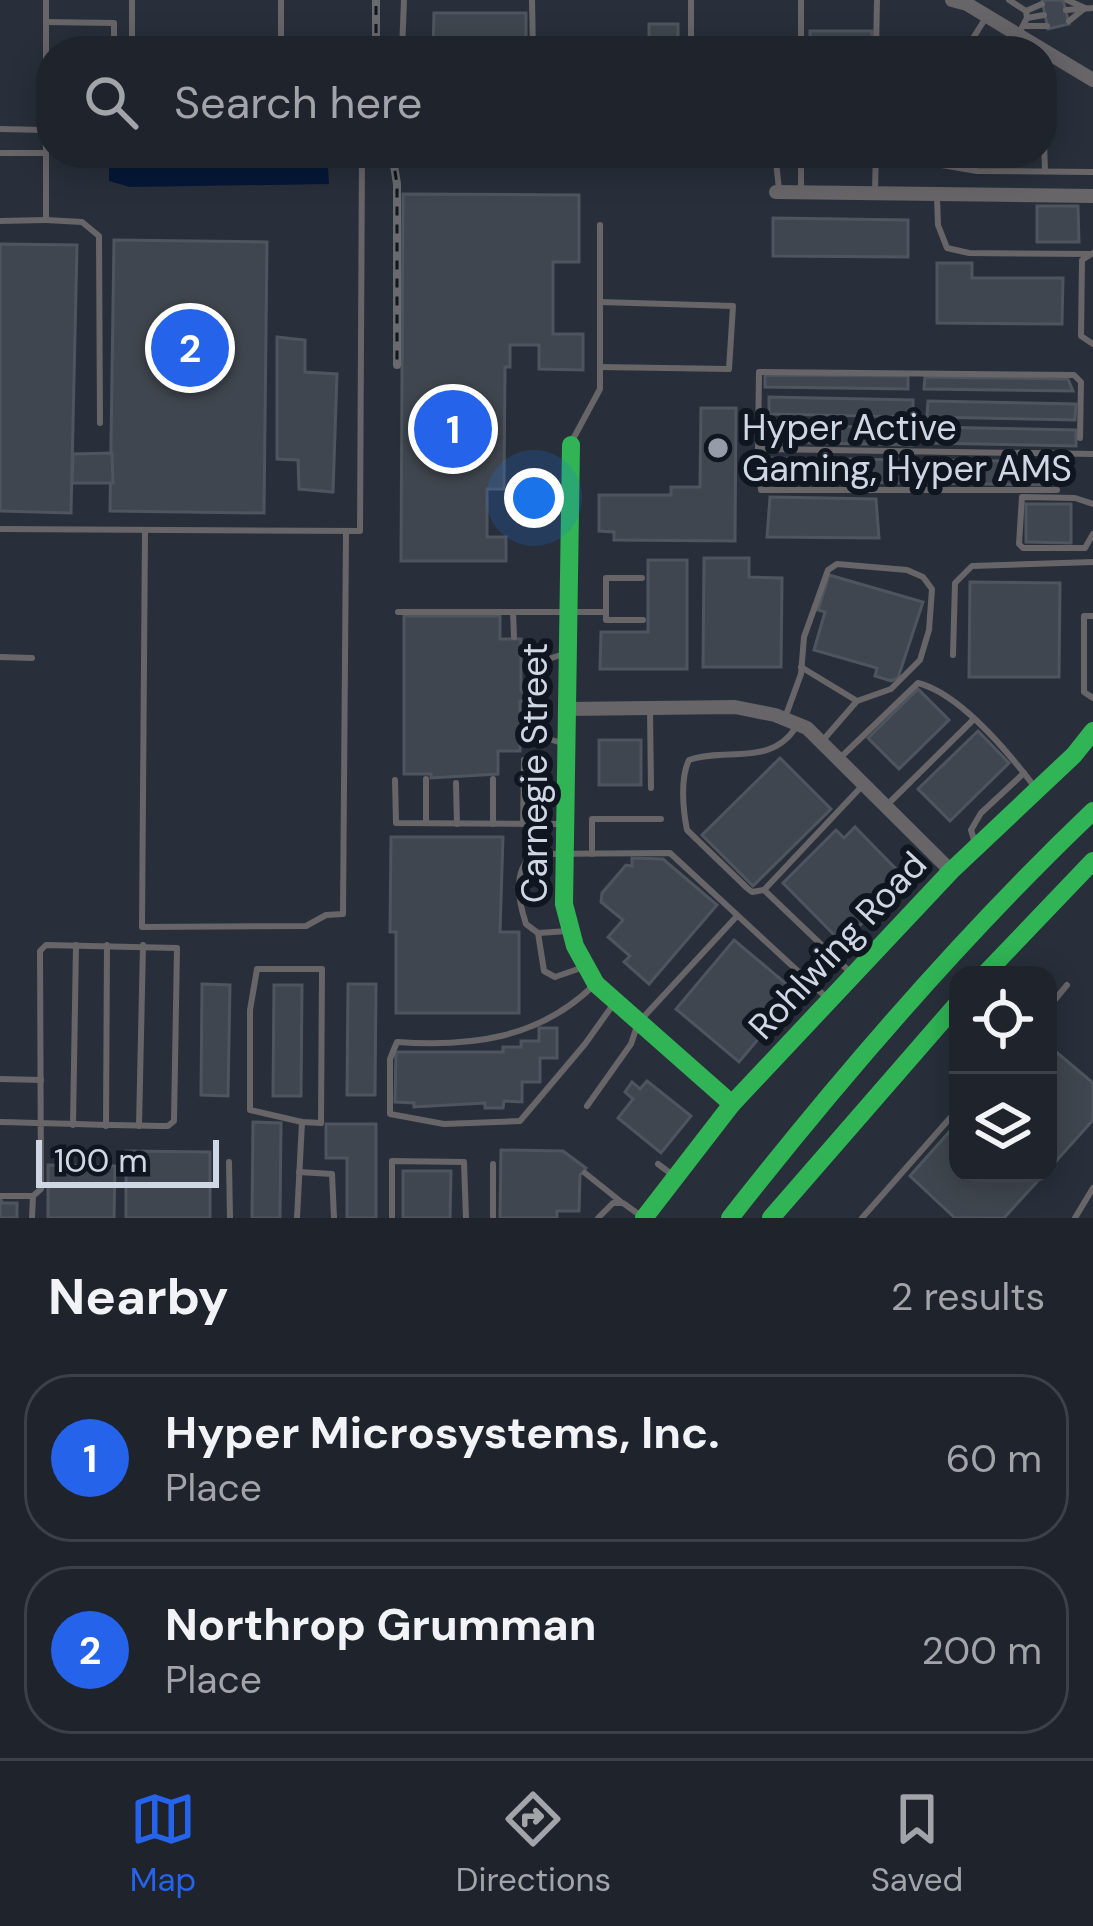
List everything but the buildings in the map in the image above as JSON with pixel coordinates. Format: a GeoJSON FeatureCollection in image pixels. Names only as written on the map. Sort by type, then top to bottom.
{"type":"FeatureCollection","features":[{"type":"Feature","properties":{"kind":"main road","name":"Carnegie Street"},"geometry":{"type":"LineString","coordinates":[[571,445],[564,904],[569,931],[590,975],[615,1002],[732,1105]]}},
{"type":"Feature","properties":{"kind":"main road","name":"Rohlwing Road"},"geometry":{"type":"LineString","coordinates":[[644,1218],[732,1105],[951,872],[1093,731]]}},
{"type":"Feature","properties":{"kind":"main road"},"geometry":{"type":"LineString","coordinates":[[730,1218],[849,1070],[998,904],[1093,811]]}},
{"type":"Feature","properties":{"kind":"main road"},"geometry":{"type":"LineString","coordinates":[[993,966],[1093,861]]}},
{"type":"Feature","properties":{"kind":"main road"},"geometry":{"type":"LineString","coordinates":[[771,1218],[949,1013]]}},
{"type":"Feature","properties":{"kind":"street"},"geometry":{"type":"LineString","coordinates":[[959,1],[987,16],[1024,23],[1040,36]]}},
{"type":"Feature","properties":{"kind":"street"},"geometry":{"type":"LineString","coordinates":[[1057,50],[1093,80]]}},
{"type":"Feature","properties":{"kind":"street"},"geometry":{"type":"LineString","coordinates":[[777,192],[1093,196]]}},
{"type":"Feature","properties":{"kind":"street"},"geometry":{"type":"LineString","coordinates":[[566,709],[735,706],[791,722],[841,758],[951,872]]}},
{"type":"Feature","properties":{"kind":"lane"},"geometry":{"type":"LineString","coordinates":[[46,0],[47,36]]}},
{"type":"Feature","properties":{"kind":"lane"},"geometry":{"type":"LineString","coordinates":[[132,0],[132,36]]}},
{"type":"Feature","properties":{"kind":"lane"},"geometry":{"type":"LineString","coordinates":[[281,0],[281,36]]}},
{"type":"Feature","properties":{"kind":"lane"},"geometry":{"type":"LineString","coordinates":[[404,0],[404,36]]}},
{"type":"Feature","properties":{"kind":"lane"},"geometry":{"type":"LineString","coordinates":[[532,0],[532,36]]}},
{"type":"Feature","properties":{"kind":"lane"},"geometry":{"type":"LineString","coordinates":[[691,0],[691,36]]}},
{"type":"Feature","properties":{"kind":"lane"},"geometry":{"type":"LineString","coordinates":[[801,0],[801,36]]}},
{"type":"Feature","properties":{"kind":"lane"},"geometry":{"type":"LineString","coordinates":[[876,36],[877,0]]}},
{"type":"Feature","properties":{"kind":"lane"},"geometry":{"type":"LineString","coordinates":[[1010,0],[1024,23]]}},
{"type":"Feature","properties":{"kind":"lane"},"geometry":{"type":"LineString","coordinates":[[1067,0],[1089,8]]}},
{"type":"Feature","properties":{"kind":"lane"},"geometry":{"type":"LineString","coordinates":[[1024,23],[1042,4]]}},
{"type":"Feature","properties":{"kind":"lane"},"geometry":{"type":"LineString","coordinates":[[1066,10],[1089,8]]}},
{"type":"Feature","properties":{"kind":"lane"},"geometry":{"type":"LineString","coordinates":[[1069,21],[1089,8]]}},
{"type":"Feature","properties":{"kind":"lane"},"geometry":{"type":"LineString","coordinates":[[1024,23],[1043,15]]}},
{"type":"Feature","properties":{"kind":"lane"},"geometry":{"type":"LineString","coordinates":[[974,36],[987,16]]}},
{"type":"Feature","properties":{"kind":"lane"},"geometry":{"type":"LineString","coordinates":[[46,22],[114,23],[114,36]]}},
{"type":"Feature","properties":{"kind":"lane"},"geometry":{"type":"LineString","coordinates":[[1024,23],[1048,26]]}},
{"type":"Feature","properties":{"kind":"lane"},"geometry":{"type":"LineString","coordinates":[[0,129],[36,130]]}},
{"type":"Feature","properties":{"kind":"lane"},"geometry":{"type":"LineString","coordinates":[[0,153],[36,153]]}},
{"type":"Feature","properties":{"kind":"lane"},"geometry":{"type":"LineString","coordinates":[[46,168],[46,220]]}},
{"type":"Feature","properties":{"kind":"lane"},"geometry":{"type":"LineString","coordinates":[[0,529],[360,531],[362,168]]}},
{"type":"Feature","properties":{"kind":"lane"},"geometry":{"type":"LineString","coordinates":[[776,168],[777,192]]}},
{"type":"Feature","properties":{"kind":"lane"},"geometry":{"type":"LineString","coordinates":[[801,168],[801,193]]}},
{"type":"Feature","properties":{"kind":"lane"},"geometry":{"type":"LineString","coordinates":[[875,168],[875,194]]}},
{"type":"Feature","properties":{"kind":"lane"},"geometry":{"type":"LineString","coordinates":[[959,168],[1093,172]]}},
{"type":"Feature","properties":{"kind":"lane"},"geometry":{"type":"LineString","coordinates":[[938,194],[938,224],[947,248],[968,253],[1091,253]]}},
{"type":"Feature","properties":{"kind":"lane"},"geometry":{"type":"LineString","coordinates":[[0,220],[82,222],[99,236],[100,423]]}},
{"type":"Feature","properties":{"kind":"lane"},"geometry":{"type":"LineString","coordinates":[[571,445],[598,397],[600,225]]}},
{"type":"Feature","properties":{"kind":"lane"},"geometry":{"type":"LineString","coordinates":[[1091,253],[1082,260],[1081,336],[1093,344]]}},
{"type":"Feature","properties":{"kind":"lane"},"geometry":{"type":"LineString","coordinates":[[600,302],[733,306],[729,369],[600,368]]}},
{"type":"Feature","properties":{"kind":"lane"},"geometry":{"type":"LineString","coordinates":[[1057,490],[761,490],[759,372],[1074,375],[1081,382],[1080,438]]}},
{"type":"Feature","properties":{"kind":"lane"},"geometry":{"type":"LineString","coordinates":[[758,449],[1093,454]]}},
{"type":"Feature","properties":{"kind":"lane"},"geometry":{"type":"LineString","coordinates":[[1093,504],[1075,498],[1022,497],[1019,544],[1023,548],[1085,548],[1093,534]]}},
{"type":"Feature","properties":{"kind":"lane"},"geometry":{"type":"LineString","coordinates":[[145,531],[142,927],[306,926],[326,915],[343,914],[346,532]]}},
{"type":"Feature","properties":{"kind":"lane"},"geometry":{"type":"LineString","coordinates":[[953,655],[955,583],[972,566],[1093,562]]}},
{"type":"Feature","properties":{"kind":"lane"},"geometry":{"type":"LineString","coordinates":[[822,741],[857,701],[891,689],[920,660],[929,630],[932,589],[923,577],[907,570],[836,564],[828,570],[804,637],[788,740],[769,751],[694,757],[684,771],[687,830],[752,892],[764,890],[865,783]]}},
{"type":"Feature","properties":{"kind":"lane"},"geometry":{"type":"LineString","coordinates":[[642,578],[606,578],[606,620],[643,620]]}},
{"type":"Feature","properties":{"kind":"lane"},"geometry":{"type":"LineString","coordinates":[[398,612],[606,612]]}},
{"type":"Feature","properties":{"kind":"lane"},"geometry":{"type":"LineString","coordinates":[[513,612],[514,638]]}},
{"type":"Feature","properties":{"kind":"lane"},"geometry":{"type":"LineString","coordinates":[[1093,616],[1084,616],[1084,692],[1093,698]]}},
{"type":"Feature","properties":{"kind":"lane"},"geometry":{"type":"LineString","coordinates":[[529,691],[542,661],[567,653]]}},
{"type":"Feature","properties":{"kind":"lane"},"geometry":{"type":"LineString","coordinates":[[0,657],[32,658]]}},
{"type":"Feature","properties":{"kind":"lane"},"geometry":{"type":"LineString","coordinates":[[801,667],[857,701]]}},
{"type":"Feature","properties":{"kind":"lane"},"geometry":{"type":"LineString","coordinates":[[841,758],[918,682],[932,686],[973,720],[1037,790]]}},
{"type":"Feature","properties":{"kind":"lane"},"geometry":{"type":"LineString","coordinates":[[529,700],[539,736],[566,744]]}},
{"type":"Feature","properties":{"kind":"lane"},"geometry":{"type":"LineString","coordinates":[[650,708],[651,788]]}},
{"type":"Feature","properties":{"kind":"lane"},"geometry":{"type":"LineString","coordinates":[[886,805],[973,720]]}},
{"type":"Feature","properties":{"kind":"lane"},"geometry":{"type":"LineString","coordinates":[[523,824],[524,760]]}},
{"type":"Feature","properties":{"kind":"lane"},"geometry":{"type":"LineString","coordinates":[[976,848],[971,830],[981,813],[1024,773]]}},
{"type":"Feature","properties":{"kind":"lane"},"geometry":{"type":"LineString","coordinates":[[426,779],[426,824]]}},
{"type":"Feature","properties":{"kind":"lane"},"geometry":{"type":"LineString","coordinates":[[493,779],[493,824]]}},
{"type":"Feature","properties":{"kind":"lane"},"geometry":{"type":"LineString","coordinates":[[395,780],[396,824],[566,824]]}},
{"type":"Feature","properties":{"kind":"lane"},"geometry":{"type":"LineString","coordinates":[[456,783],[457,824]]}},
{"type":"Feature","properties":{"kind":"lane"},"geometry":{"type":"LineString","coordinates":[[592,854],[592,819],[661,819]]}},
{"type":"Feature","properties":{"kind":"lane"},"geometry":{"type":"LineString","coordinates":[[569,931],[531,931],[523,917],[521,868],[531,856],[670,853],[830,1001]]}},
{"type":"Feature","properties":{"kind":"lane"},"geometry":{"type":"LineString","coordinates":[[764,890],[853,976]]}},
{"type":"Feature","properties":{"kind":"lane"},"geometry":{"type":"LineString","coordinates":[[586,1106],[631,1044],[638,1023],[736,916]]}},
{"type":"Feature","properties":{"kind":"lane"},"geometry":{"type":"LineString","coordinates":[[538,933],[544,970],[555,977],[590,975]]}},
{"type":"Feature","properties":{"kind":"lane"},"geometry":{"type":"LineString","coordinates":[[0,1122],[41,1124],[106,1126],[168,1126],[174,1121],[177,948],[46,944],[40,951],[41,1080],[41,1124],[40,1189],[33,1196],[32,1218]]}},
{"type":"Feature","properties":{"kind":"lane"},"geometry":{"type":"LineString","coordinates":[[73,1125],[76,944]]}},
{"type":"Feature","properties":{"kind":"lane"},"geometry":{"type":"LineString","coordinates":[[106,1126],[107,945]]}},
{"type":"Feature","properties":{"kind":"lane"},"geometry":{"type":"LineString","coordinates":[[140,1126],[143,945]]}},
{"type":"Feature","properties":{"kind":"lane"},"geometry":{"type":"LineString","coordinates":[[256,969],[322,969],[321,1123],[302,1122],[250,1110],[250,1010],[256,969]]}},
{"type":"Feature","properties":{"kind":"lane"},"geometry":{"type":"LineString","coordinates":[[590,975],[569,1010],[498,1039],[447,1046],[397,1042],[390,1059],[390,1114],[444,1124],[520,1120],[615,1002]]}},
{"type":"Feature","properties":{"kind":"lane"},"geometry":{"type":"LineString","coordinates":[[1057,997],[1067,985]]}},
{"type":"Feature","properties":{"kind":"lane"},"geometry":{"type":"LineString","coordinates":[[0,1079],[41,1080]]}},
{"type":"Feature","properties":{"kind":"lane"},"geometry":{"type":"LineString","coordinates":[[862,1218],[949,1118]]}},
{"type":"Feature","properties":{"kind":"lane"},"geometry":{"type":"LineString","coordinates":[[297,1218],[302,1122]]}},
{"type":"Feature","properties":{"kind":"lane"},"geometry":{"type":"LineString","coordinates":[[392,1218],[392,1161],[464,1162],[466,1218]]}},
{"type":"Feature","properties":{"kind":"lane"},"geometry":{"type":"LineString","coordinates":[[229,1162],[230,1218]]}},
{"type":"Feature","properties":{"kind":"lane"},"geometry":{"type":"LineString","coordinates":[[493,1164],[494,1218]]}},
{"type":"Feature","properties":{"kind":"lane"},"geometry":{"type":"LineString","coordinates":[[658,1164],[676,1177]]}},
{"type":"Feature","properties":{"kind":"lane"},"geometry":{"type":"LineString","coordinates":[[299,1172],[332,1174],[334,1218]]}},
{"type":"Feature","properties":{"kind":"lane"},"geometry":{"type":"LineString","coordinates":[[585,1173],[644,1218]]}},
{"type":"Feature","properties":{"kind":"lane"},"geometry":{"type":"LineString","coordinates":[[1075,1218],[1093,1188]]}},
{"type":"Feature","properties":{"kind":"lane"},"geometry":{"type":"LineString","coordinates":[[0,1196],[33,1196]]}},
{"type":"Feature","properties":{"kind":"lane"},"geometry":{"type":"LineString","coordinates":[[598,1218],[613,1203],[623,1203]]}},
{"type":"Feature","properties":{"kind":"water"},"geometry":{"type":"Polygon","coordinates":[[[109,168],[328,168],[329,184],[130,187],[109,181],[109,168]]]}},
{"type":"Feature","properties":{"kind":"railway"},"geometry":{"type":"LineString","coordinates":[[376,0],[376,36]]}},
{"type":"Feature","properties":{"kind":"railway"},"geometry":{"type":"LineString","coordinates":[[394,168],[397,365]]}},
{"type":"Feature","properties":{"kind":"traffic: fast"},"geometry":{"type":"LineString","coordinates":[[571,445],[564,904],[575,946],[596,984],[732,1104]]}},
{"type":"Feature","properties":{"kind":"traffic: fast"},"geometry":{"type":"LineString","coordinates":[[644,1218],[732,1104],[951,871],[1074,755],[1093,731]]}},
{"type":"Feature","properties":{"kind":"traffic: fast"},"geometry":{"type":"LineString","coordinates":[[730,1218],[904,1008],[1093,811]]}},
{"type":"Feature","properties":{"kind":"traffic: fast"},"geometry":{"type":"LineString","coordinates":[[993,966],[1093,861]]}},
{"type":"Feature","properties":{"kind":"traffic: fast"},"geometry":{"type":"LineString","coordinates":[[771,1218],[949,1013]]}},
{"type":"Feature","properties":{"kind":"place","name":"Northrop Grumman"},"geometry":{"type":"Point","coordinates":[190,348]}},
{"type":"Feature","properties":{"kind":"place","name":"Hyper Microsystems, Inc."},"geometry":{"type":"Point","coordinates":[453,429]}},
{"type":"Feature","properties":{"kind":"place","name":"Hyper Active Gaming, Hyper AMS"},"geometry":{"type":"Point","coordinates":[718,448]}}]}
